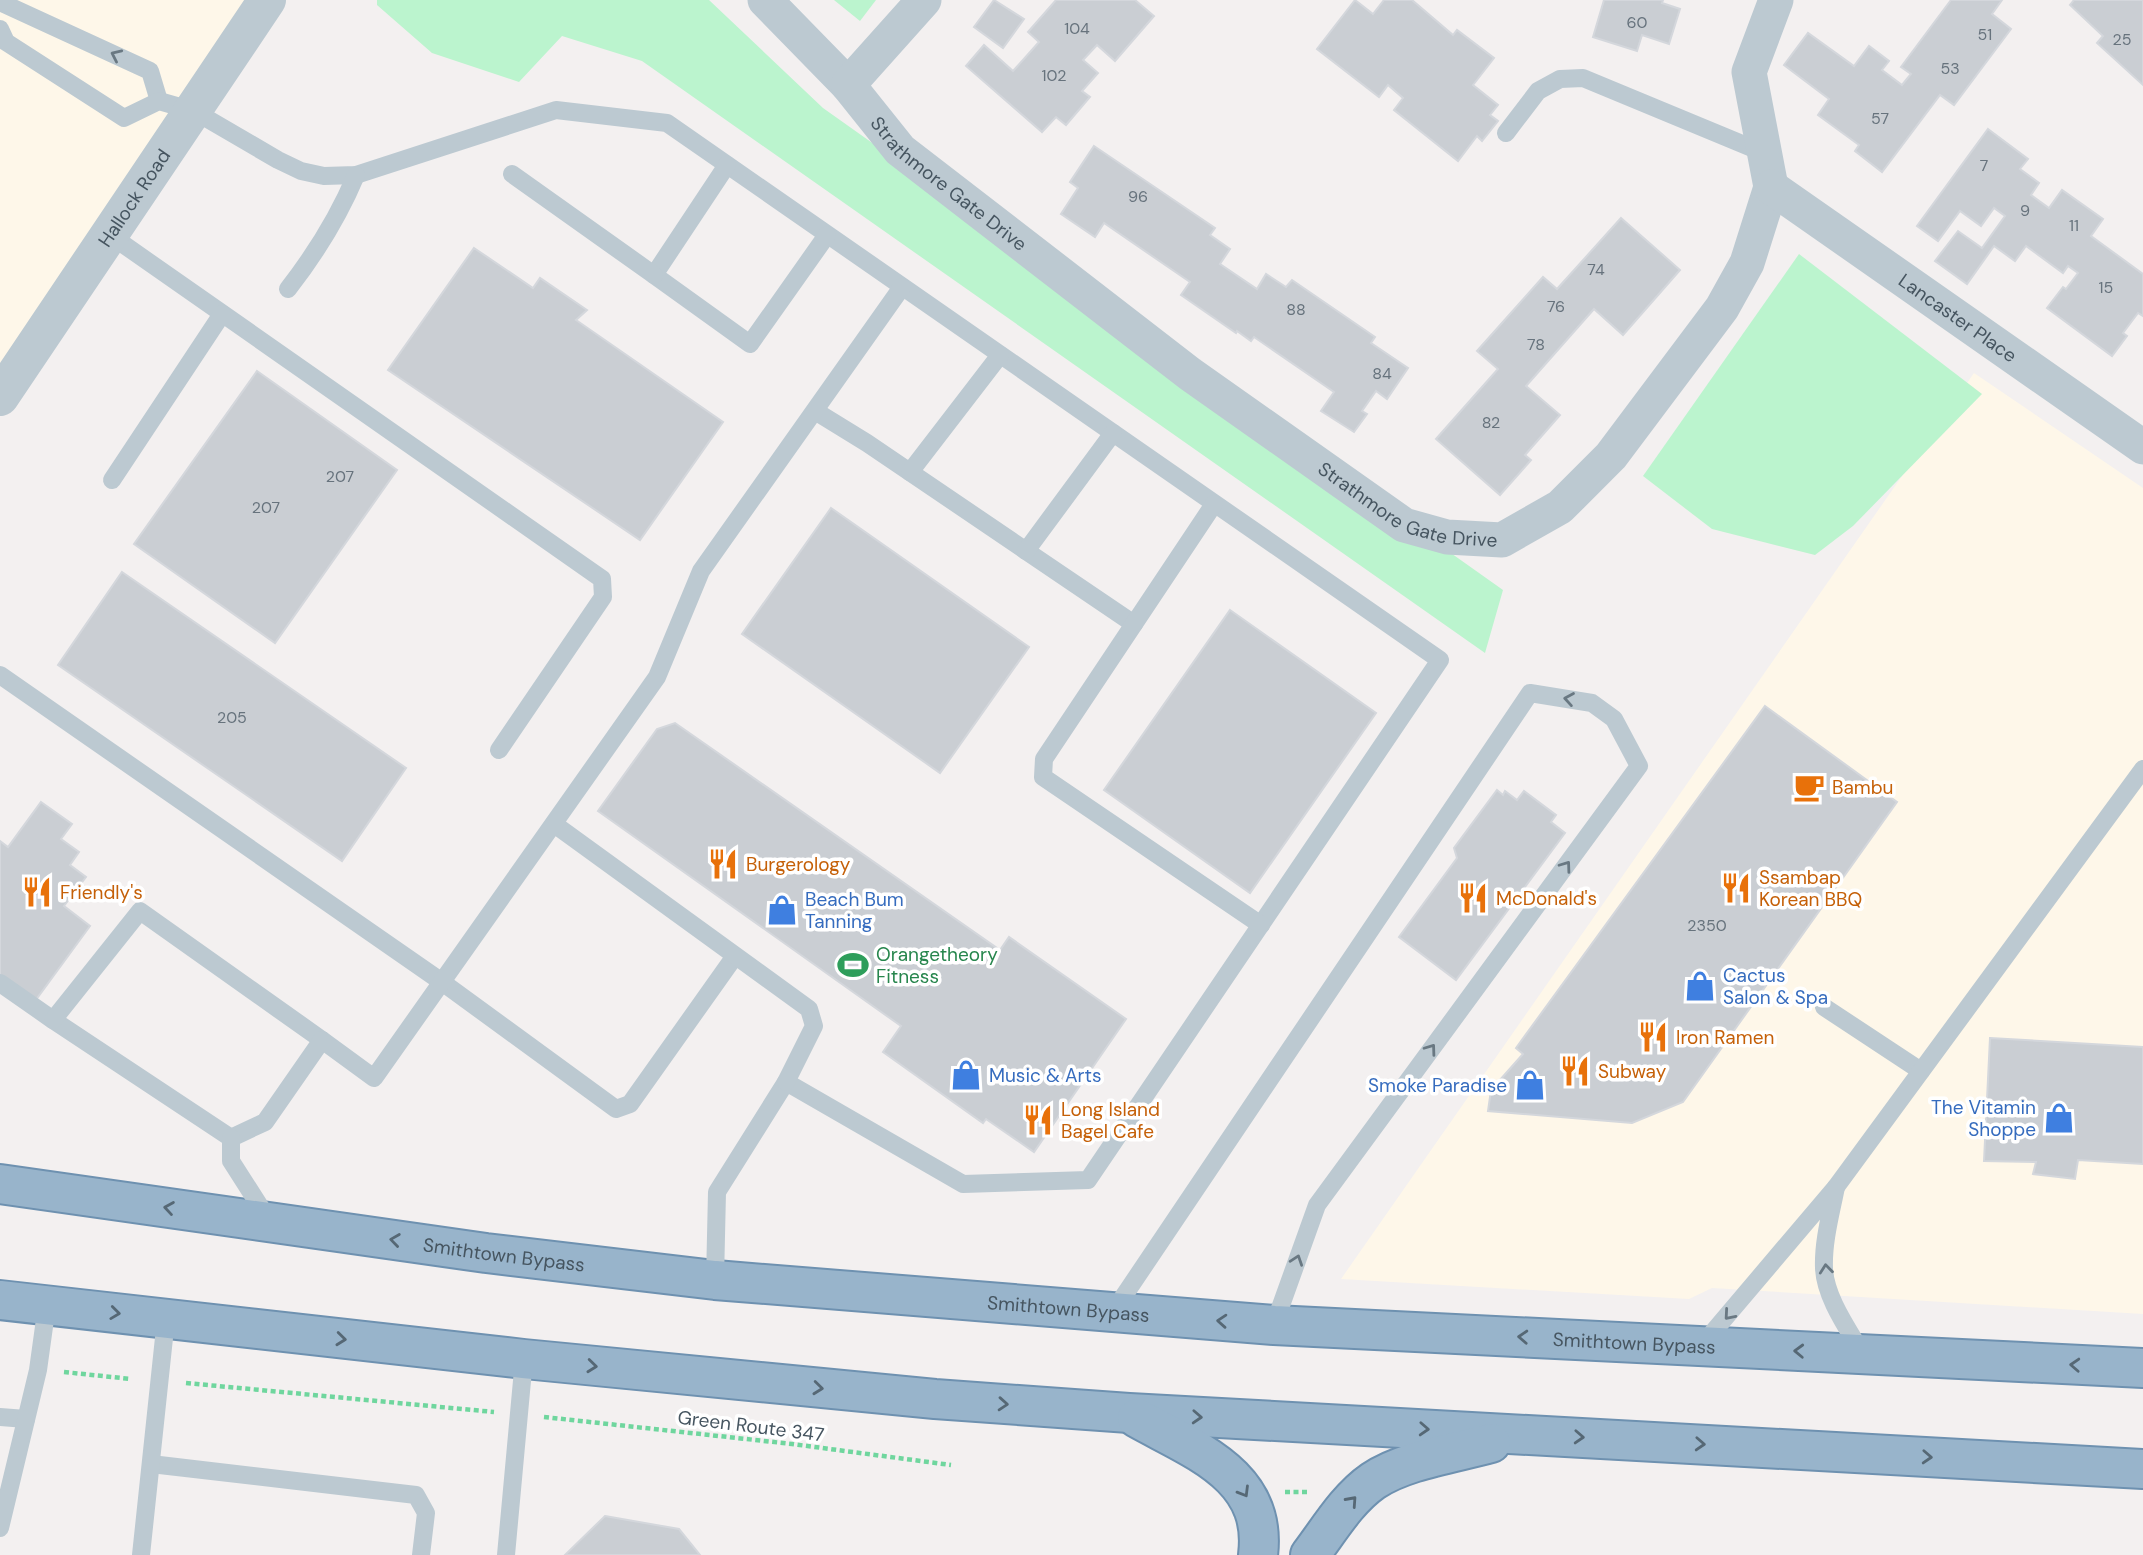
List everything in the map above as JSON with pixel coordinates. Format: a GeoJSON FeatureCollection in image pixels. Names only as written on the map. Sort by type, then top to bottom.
{"type":"FeatureCollection","features":[{"type":"Feature","properties":{"kind":"highway","name":"Smithtown Bypass"},"geometry":{"type":"LineString","coordinates":[[0,1184],[486,1252],[715,1280],[1274,1325],[2143,1368]]}},
{"type":"Feature","properties":{"kind":"highway"},"geometry":{"type":"LineString","coordinates":[[0,1300],[524,1359],[935,1399],[1129,1413],[2143,1469]]}},
{"type":"Feature","properties":{"kind":"highway"},"geometry":{"type":"LineString","coordinates":[[1129,1413],[1212,1460],[1232,1475],[1245,1490],[1254,1512],[1259,1533],[1258,1555]]}},
{"type":"Feature","properties":{"kind":"highway"},"geometry":{"type":"LineString","coordinates":[[1310,1555],[1341,1513],[1373,1481],[1408,1465],[1525,1434]]}},
{"type":"Feature","properties":{"kind":"street","name":"Hallock Road"},"geometry":{"type":"LineString","coordinates":[[0,397],[110,235],[176,106],[267,0]]}},
{"type":"Feature","properties":{"kind":"street","name":"Strathmore Gate Drive"},"geometry":{"type":"LineString","coordinates":[[765,0],[848,85],[900,150],[1190,374],[1404,526],[1447,537],[1502,540],[1560,508],[1611,456],[1722,308],[1746,263],[1771,187],[1749,72],[1776,0]]}},
{"type":"Feature","properties":{"kind":"street"},"geometry":{"type":"LineString","coordinates":[[848,85],[924,0]]}},
{"type":"Feature","properties":{"kind":"street","name":"Lancaster Place"},"geometry":{"type":"LineString","coordinates":[[1771,187],[2143,447]]}},
{"type":"Feature","properties":{"kind":"lane"},"geometry":{"type":"LineString","coordinates":[[0,2],[150,71],[176,106],[301,171],[324,176],[356,175],[556,110],[667,124],[1440,660],[1088,1181],[962,1184],[786,1082]]}},
{"type":"Feature","properties":{"kind":"lane"},"geometry":{"type":"LineString","coordinates":[[0,29],[6,42],[124,118],[176,106]]}},
{"type":"Feature","properties":{"kind":"lane"},"geometry":{"type":"LineString","coordinates":[[1506,133],[1538,91],[1560,79],[1583,78],[1764,153]]}},
{"type":"Feature","properties":{"kind":"lane"},"geometry":{"type":"LineString","coordinates":[[654,275],[727,165]]}},
{"type":"Feature","properties":{"kind":"lane"},"geometry":{"type":"LineString","coordinates":[[512,174],[750,344],[827,235]]}},
{"type":"Feature","properties":{"kind":"lane"},"geometry":{"type":"LineString","coordinates":[[288,289],[327,236],[341,212],[356,175]]}},
{"type":"Feature","properties":{"kind":"lane"},"geometry":{"type":"LineString","coordinates":[[110,235],[602,579],[603,597],[499,750]]}},
{"type":"Feature","properties":{"kind":"lane"},"geometry":{"type":"LineString","coordinates":[[52,1020],[141,911],[374,1078],[657,677],[701,571],[902,287]]}},
{"type":"Feature","properties":{"kind":"lane"},"geometry":{"type":"LineString","coordinates":[[112,480],[222,314]]}},
{"type":"Feature","properties":{"kind":"lane"},"geometry":{"type":"LineString","coordinates":[[910,472],[1000,355]]}},
{"type":"Feature","properties":{"kind":"lane"},"geometry":{"type":"LineString","coordinates":[[815,411],[1134,624]]}},
{"type":"Feature","properties":{"kind":"lane"},"geometry":{"type":"LineString","coordinates":[[1026,551],[1113,433]]}},
{"type":"Feature","properties":{"kind":"lane"},"geometry":{"type":"LineString","coordinates":[[1214,504],[1044,760],[1043,777],[1261,925]]}},
{"type":"Feature","properties":{"kind":"lane"},"geometry":{"type":"LineString","coordinates":[[0,675],[442,982],[616,1109],[630,1104],[735,956]]}},
{"type":"Feature","properties":{"kind":"lane"},"geometry":{"type":"LineString","coordinates":[[1112,1313],[1531,693],[1592,703],[1614,719],[1639,766],[1317,1205],[1274,1325]]}},
{"type":"Feature","properties":{"kind":"lane"},"geometry":{"type":"LineString","coordinates":[[1701,1346],[1836,1186],[2143,769]]}},
{"type":"Feature","properties":{"kind":"lane"},"geometry":{"type":"LineString","coordinates":[[554,824],[810,1009],[814,1026],[786,1082],[717,1192],[715,1280]]}},
{"type":"Feature","properties":{"kind":"lane"},"geometry":{"type":"LineString","coordinates":[[0,983],[232,1138]]}},
{"type":"Feature","properties":{"kind":"lane"},"geometry":{"type":"LineString","coordinates":[[1824,1007],[1921,1071]]}},
{"type":"Feature","properties":{"kind":"lane"},"geometry":{"type":"LineString","coordinates":[[232,1138],[265,1122],[322,1040]]}},
{"type":"Feature","properties":{"kind":"lane"},"geometry":{"type":"LineString","coordinates":[[232,1138],[231,1161],[271,1223]]}},
{"type":"Feature","properties":{"kind":"lane"},"geometry":{"type":"LineString","coordinates":[[1836,1186],[1826,1240],[1824,1271],[1836,1310],[1862,1353]]}},
{"type":"Feature","properties":{"kind":"lane"},"geometry":{"type":"LineString","coordinates":[[0,1528],[38,1370],[47,1305]]}},
{"type":"Feature","properties":{"kind":"lane"},"geometry":{"type":"LineString","coordinates":[[141,1555],[166,1320]]}},
{"type":"Feature","properties":{"kind":"lane"},"geometry":{"type":"LineString","coordinates":[[506,1555],[524,1359]]}},
{"type":"Feature","properties":{"kind":"lane"},"geometry":{"type":"LineString","coordinates":[[0,1417],[26,1419]]}},
{"type":"Feature","properties":{"kind":"lane"},"geometry":{"type":"LineString","coordinates":[[151,1465],[416,1495],[426,1513],[421,1555]]}},
{"type":"Feature","properties":{"kind":"path"},"geometry":{"type":"LineString","coordinates":[[71,1373],[125,1378]]}},
{"type":"Feature","properties":{"kind":"path"},"geometry":{"type":"LineString","coordinates":[[199,1383],[489,1411]]}},
{"type":"Feature","properties":{"kind":"path","name":"Green Route 347"},"geometry":{"type":"LineString","coordinates":[[549,1417],[951,1465]]}},
{"type":"Feature","properties":{"kind":"path"},"geometry":{"type":"LineString","coordinates":[[1272,1491],[1321,1493]]}},
{"type":"Feature","properties":{"kind":"shaded area"},"geometry":{"type":"Polygon","coordinates":[[[0,0],[267,0],[0,397],[0,0]]]}},
{"type":"Feature","properties":{"kind":"shaded area","name":"2350"},"geometry":{"type":"Polygon","coordinates":[[[1974,373],[2143,488],[2143,1314],[1712,1288],[1689,1299],[1341,1279],[1974,373]]]}},
{"type":"Feature","properties":{"kind":"green space"},"geometry":{"type":"Polygon","coordinates":[[[377,0],[709,0],[823,108],[1503,590],[1485,653],[642,61],[562,36],[519,82],[432,53],[377,5],[377,0]]]}},
{"type":"Feature","properties":{"kind":"green space"},"geometry":{"type":"Polygon","coordinates":[[[834,0],[876,0],[860,21],[834,0]]]}},
{"type":"Feature","properties":{"kind":"green space"},"geometry":{"type":"Polygon","coordinates":[[[1799,254],[1982,394],[1853,526],[1815,555],[1712,529],[1643,476],[1799,254]]]}},
{"type":"Feature","properties":{"kind":"building"},"geometry":{"type":"Polygon","coordinates":[[[994,0],[1024,19],[1003,48],[974,27],[994,0]]]}},
{"type":"Feature","properties":{"kind":"building"},"geometry":{"type":"Polygon","coordinates":[[[1056,0],[1135,0],[1154,16],[1115,61],[1097,45],[1083,60],[1098,73],[1082,91],[1090,97],[1066,125],[1056,117],[1042,132],[966,66],[984,45],[1013,71],[1039,42],[1028,32],[1056,0]]]}},
{"type":"Feature","properties":{"kind":"building"},"geometry":{"type":"Polygon","coordinates":[[[1355,0],[1373,14],[1384,0],[1412,0],[1453,35],[1457,30],[1494,58],[1473,85],[1498,105],[1490,115],[1498,121],[1482,141],[1477,136],[1458,161],[1394,110],[1403,98],[1388,85],[1379,97],[1317,49],[1355,0]]]}},
{"type":"Feature","properties":{"kind":"building"},"geometry":{"type":"Polygon","coordinates":[[[1604,0],[1663,0],[1662,3],[1680,9],[1669,44],[1642,35],[1637,51],[1593,37],[1604,0]]]}},
{"type":"Feature","properties":{"kind":"building"},"geometry":{"type":"Polygon","coordinates":[[[1951,0],[2002,0],[1992,14],[2011,29],[1954,105],[1940,95],[1882,172],[1855,151],[1859,145],[1818,115],[1829,99],[1784,65],[1808,33],[1854,66],[1869,46],[1889,61],[1882,70],[1902,85],[1911,74],[1901,67],[1951,0]]]}},
{"type":"Feature","properties":{"kind":"building"},"geometry":{"type":"Polygon","coordinates":[[[2074,0],[2143,0],[2143,85],[2097,43],[2103,36],[2070,5],[2074,0]]]}},
{"type":"Feature","properties":{"kind":"building"},"geometry":{"type":"Polygon","coordinates":[[[1988,129],[2028,159],[2020,169],[2039,183],[2031,195],[2049,208],[2062,190],[2103,219],[2091,236],[2143,274],[2143,316],[2138,313],[2123,333],[2127,336],[2112,356],[2047,308],[2078,273],[2068,266],[2063,273],[2026,246],[2015,261],[1994,246],[1967,284],[1935,261],[1958,231],[1982,248],[2005,216],[1994,208],[1981,226],[1960,211],[1938,241],[1917,226],[1988,129]]]}},
{"type":"Feature","properties":{"kind":"building"},"geometry":{"type":"Polygon","coordinates":[[[1094,146],[1215,228],[1210,235],[1230,249],[1220,264],[1257,289],[1266,274],[1286,287],[1292,280],[1375,337],[1371,343],[1408,368],[1387,399],[1376,391],[1362,411],[1367,414],[1354,432],[1321,411],[1334,392],[1254,337],[1251,341],[1237,331],[1236,333],[1181,295],[1190,282],[1104,223],[1095,237],[1061,214],[1078,188],[1070,182],[1094,146]]]}},
{"type":"Feature","properties":{"kind":"building"},"geometry":{"type":"Polygon","coordinates":[[[1621,218],[1680,270],[1623,335],[1594,309],[1526,386],[1560,415],[1525,455],[1531,460],[1500,495],[1436,439],[1498,369],[1477,351],[1543,277],[1557,289],[1621,218]]]}},
{"type":"Feature","properties":{"kind":"building"},"geometry":{"type":"Polygon","coordinates":[[[474,248],[533,288],[540,278],[587,310],[576,320],[723,422],[640,540],[388,370],[474,248]]]}},
{"type":"Feature","properties":{"kind":"building"},"geometry":{"type":"Polygon","coordinates":[[[257,371],[397,470],[275,643],[134,544],[257,371]]]}},
{"type":"Feature","properties":{"kind":"building"},"geometry":{"type":"Polygon","coordinates":[[[831,508],[1029,647],[940,773],[742,634],[831,508]]]}},
{"type":"Feature","properties":{"kind":"building"},"geometry":{"type":"Polygon","coordinates":[[[122,572],[406,768],[342,861],[58,665],[122,572]]]}},
{"type":"Feature","properties":{"kind":"building"},"geometry":{"type":"Polygon","coordinates":[[[1230,610],[1376,713],[1250,893],[1104,790],[1230,610]]]}},
{"type":"Feature","properties":{"kind":"building"},"geometry":{"type":"Polygon","coordinates":[[[1765,706],[1897,802],[1683,1102],[1632,1123],[1488,1111],[1491,1090],[1523,1054],[1516,1048],[1765,706]]]}},
{"type":"Feature","properties":{"kind":"building"},"geometry":{"type":"Polygon","coordinates":[[[675,723],[1000,950],[1009,937],[1126,1019],[1034,1152],[986,1119],[983,1123],[883,1052],[901,1026],[598,811],[657,729],[675,723]]]}},
{"type":"Feature","properties":{"kind":"building","name":"McDonald's"},"geometry":{"type":"Polygon","coordinates":[[[1497,790],[1503,795],[1505,791],[1517,800],[1524,791],[1556,815],[1551,822],[1565,833],[1456,980],[1399,937],[1457,858],[1454,848],[1497,790]]]}},
{"type":"Feature","properties":{"kind":"building","name":"Friendly's"},"geometry":{"type":"Polygon","coordinates":[[[41,802],[72,824],[61,839],[79,852],[70,865],[86,877],[64,906],[90,926],[35,1001],[0,975],[0,841],[8,847],[41,802]]]}},
{"type":"Feature","properties":{"kind":"building"},"geometry":{"type":"Polygon","coordinates":[[[1990,1038],[2143,1047],[2143,1164],[2078,1160],[2075,1179],[2033,1174],[2036,1162],[1984,1161],[1990,1038]]]}},
{"type":"Feature","properties":{"kind":"building"},"geometry":{"type":"Polygon","coordinates":[[[605,1516],[679,1529],[700,1555],[565,1555],[605,1516]]]}},
{"type":"Feature","properties":{"kind":"place","name":"Bambu"},"geometry":{"type":"Point","coordinates":[1809,787]}},
{"type":"Feature","properties":{"kind":"place","name":"Burgerology"},"geometry":{"type":"Point","coordinates":[723,864]}},
{"type":"Feature","properties":{"kind":"place","name":"Ssambap Korean BBQ"},"geometry":{"type":"Point","coordinates":[1736,888]}},
{"type":"Feature","properties":{"kind":"place","name":"Friendly's"},"geometry":{"type":"Point","coordinates":[37,892]}},
{"type":"Feature","properties":{"kind":"place","name":"McDonald's"},"geometry":{"type":"Point","coordinates":[1473,898]}},
{"type":"Feature","properties":{"kind":"place","name":"Beach Bum Tanning"},"geometry":{"type":"Point","coordinates":[782,910]}},
{"type":"Feature","properties":{"kind":"place","name":"Orangetheory Fitness"},"geometry":{"type":"Point","coordinates":[853,965]}},
{"type":"Feature","properties":{"kind":"place","name":"Cactus Salon & Spa"},"geometry":{"type":"Point","coordinates":[1700,986]}},
{"type":"Feature","properties":{"kind":"place","name":"Iron Ramen"},"geometry":{"type":"Point","coordinates":[1653,1037]}},
{"type":"Feature","properties":{"kind":"place","name":"Subway"},"geometry":{"type":"Point","coordinates":[1575,1071]}},
{"type":"Feature","properties":{"kind":"place","name":"Music & Arts"},"geometry":{"type":"Point","coordinates":[966,1075]}},
{"type":"Feature","properties":{"kind":"place","name":"Smoke Paradise"},"geometry":{"type":"Point","coordinates":[1530,1085]}},
{"type":"Feature","properties":{"kind":"place","name":"The Vitamin Shoppe"},"geometry":{"type":"Point","coordinates":[2059,1118]}},
{"type":"Feature","properties":{"kind":"place","name":"Long Island Bagel Cafe"},"geometry":{"type":"Point","coordinates":[1038,1120]}}]}
